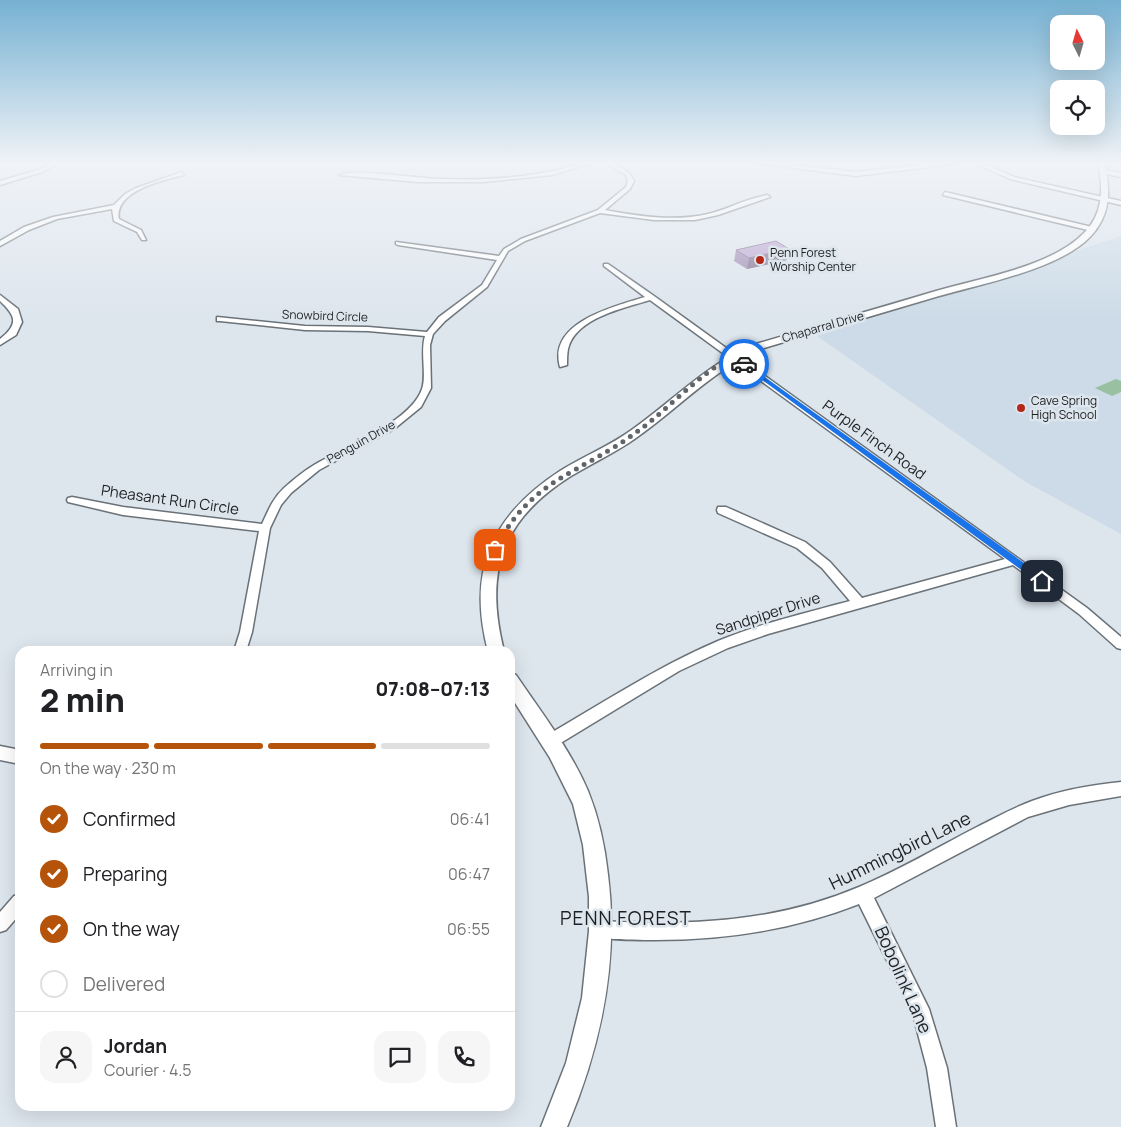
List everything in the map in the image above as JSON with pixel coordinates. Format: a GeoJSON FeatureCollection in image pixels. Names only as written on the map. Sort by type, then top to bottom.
{"type":"FeatureCollection","features":[{"type":"Feature","properties":{"kind":"street"},"geometry":{"type":"LineString","coordinates":[[0,244],[27,229],[51,220],[78,215]]}},
{"type":"Feature","properties":{"kind":"street"},"geometry":{"type":"LineString","coordinates":[[114,215],[116,220],[139,231],[144,239]]}},
{"type":"Feature","properties":{"kind":"street"},"geometry":{"type":"LineString","coordinates":[[430,334],[442,320],[485,286],[506,250],[518,242],[590,215]]}},
{"type":"Feature","properties":{"kind":"street"},"geometry":{"type":"LineString","coordinates":[[628,215],[663,219],[691,218],[711,215]]}},
{"type":"Feature","properties":{"kind":"street"},"geometry":{"type":"LineString","coordinates":[[1031,215],[1092,229]]}},
{"type":"Feature","properties":{"kind":"street","name":"Chaparral Drive"},"geometry":{"type":"LineString","coordinates":[[495,646],[488,620],[487,584],[495,550],[514,518],[542,490],[636,433],[718,366],[734,356],[760,346],[1053,257],[1074,246],[1092,229],[1099,215]]}},
{"type":"Feature","properties":{"kind":"street"},"geometry":{"type":"LineString","coordinates":[[398,243],[500,258]]}},
{"type":"Feature","properties":{"kind":"street","name":"Purple Finch Road"},"geometry":{"type":"LineString","coordinates":[[606,265],[1015,560],[1083,611],[1121,644]]}},
{"type":"Feature","properties":{"kind":"street"},"geometry":{"type":"LineString","coordinates":[[0,297],[15,311],[18,322],[13,333],[0,343]]}},
{"type":"Feature","properties":{"kind":"street"},"geometry":{"type":"LineString","coordinates":[[563,365],[566,341],[574,329],[605,312],[652,297]]}},
{"type":"Feature","properties":{"kind":"street","name":"Snowbird Circle"},"geometry":{"type":"LineString","coordinates":[[220,319],[304,328],[377,329],[430,334]]}},
{"type":"Feature","properties":{"kind":"street","name":"Penguin Drive"},"geometry":{"type":"LineString","coordinates":[[242,646],[246,632],[265,528],[277,503],[299,480],[330,459],[391,427],[418,405],[427,388],[426,345],[430,334]]}},
{"type":"Feature","properties":{"kind":"street","name":"Pheasant Run Circle"},"geometry":{"type":"LineString","coordinates":[[72,500],[123,511],[265,528]]}},
{"type":"Feature","properties":{"kind":"street"},"geometry":{"type":"LineString","coordinates":[[722,510],[801,545],[826,565],[859,603]]}},
{"type":"Feature","properties":{"kind":"street","name":"Sandpiper Drive"},"geometry":{"type":"LineString","coordinates":[[550,742],[674,667],[716,648],[766,629],[1015,560]]}},
{"type":"Feature","properties":{"kind":"street"},"geometry":{"type":"LineString","coordinates":[[515,688],[566,767],[581,798],[589,825],[600,891],[602,929],[597,992],[587,1039],[567,1098],[554,1127]]}},
{"type":"Feature","properties":{"kind":"street"},"geometry":{"type":"LineString","coordinates":[[0,753],[15,756]]}},
{"type":"Feature","properties":{"kind":"street","name":"Hummingbird Lane"},"geometry":{"type":"LineString","coordinates":[[602,929],[655,933],[711,931],[765,924],[821,910],[863,894],[1038,806],[1074,796],[1121,790]]}},
{"type":"Feature","properties":{"kind":"street","name":"Bobolink Lane"},"geometry":{"type":"LineString","coordinates":[[863,894],[920,1009],[937,1068],[946,1127]]}},
{"type":"Feature","properties":{"kind":"street"},"geometry":{"type":"LineString","coordinates":[[0,924],[15,908]]}},
{"type":"Feature","properties":{"kind":"shaded area","name":"Cave Spring High School"},"geometry":{"type":"Polygon","coordinates":[[[1121,236],[1121,534],[1024,481],[817,336],[1121,236]]]}},
{"type":"Feature","properties":{"kind":"green space"},"geometry":{"type":"Polygon","coordinates":[[[1116,379],[1121,381],[1121,392],[1112,396],[1095,388],[1116,379]]]}},
{"type":"Feature","properties":{"kind":"building"},"geometry":{"type":"Polygon","coordinates":[[[776,241],[789,249],[749,258],[736,250],[776,241]]]}},
{"type":"Feature","properties":{"kind":"way so far"},"geometry":{"type":"LineString","coordinates":[[495,550],[503,533],[514,518],[542,490],[636,433],[692,386],[734,356],[744,364]]}},
{"type":"Feature","properties":{"kind":"place","name":"Penn Forest Worship Center"},"geometry":{"type":"Point","coordinates":[760,260]}},
{"type":"Feature","properties":{"kind":"place","name":"Cave Spring High School"},"geometry":{"type":"Point","coordinates":[1021,408]}},
{"type":"Feature","properties":{"kind":"district","name":"PENN FOREST"},"geometry":{"type":"Point","coordinates":[626,918]}},
{"type":"Feature","properties":{"kind":"route"},"geometry":{"type":"LineString","coordinates":[[744,364],[1042,581]]}}]}
